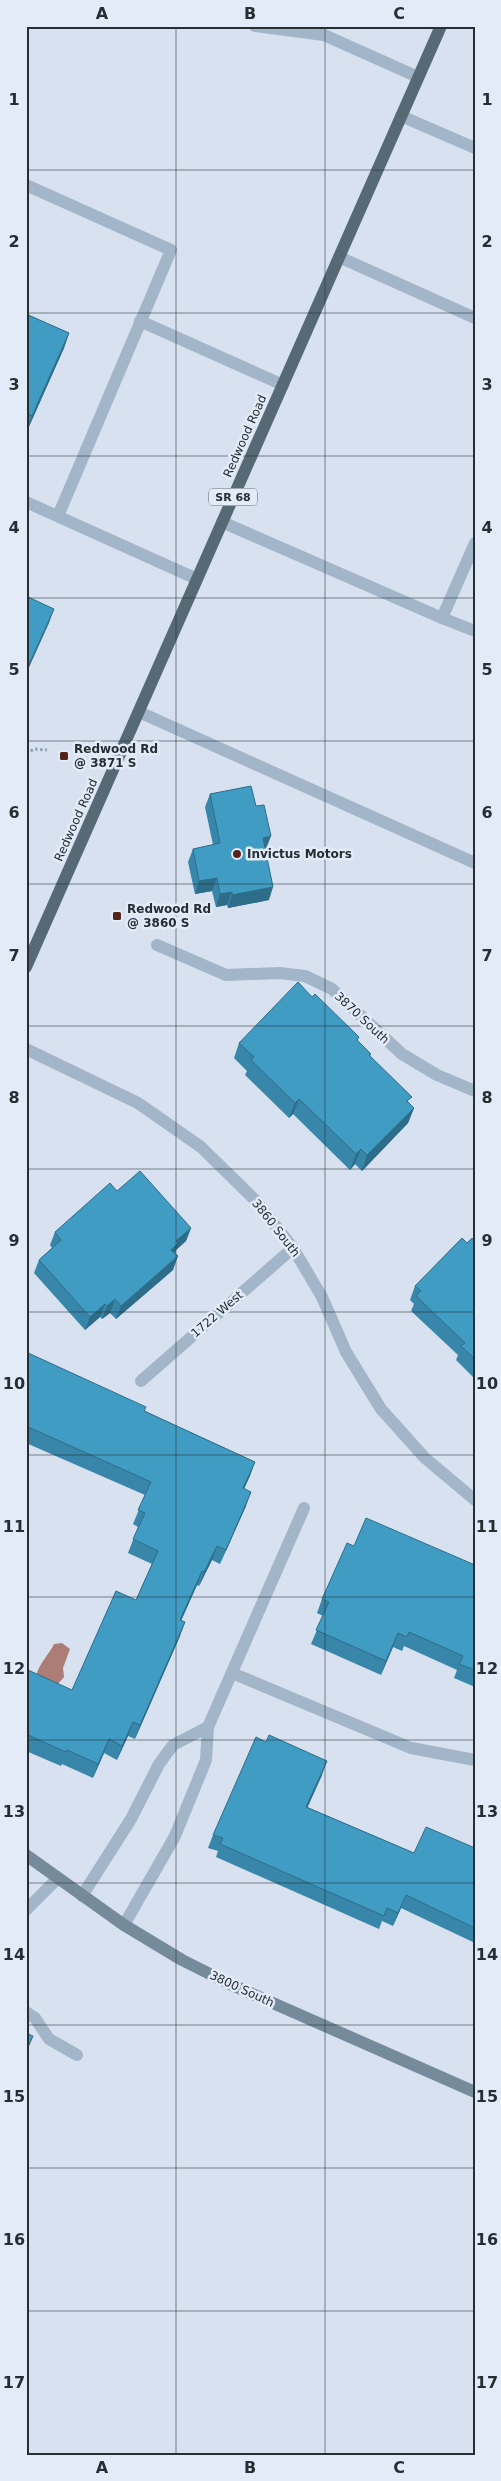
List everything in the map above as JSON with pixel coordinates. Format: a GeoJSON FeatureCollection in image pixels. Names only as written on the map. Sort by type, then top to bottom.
{"type":"FeatureCollection","features":[{"type":"Feature","properties":{"kind":"main road","name":"Redwood Road"},"geometry":{"type":"LineString","coordinates":[[26,967],[440,26]]}},
{"type":"Feature","properties":{"kind":"street"},"geometry":{"type":"LineString","coordinates":[[255,26],[324,35],[418,76]]}},
{"type":"Feature","properties":{"kind":"street"},"geometry":{"type":"LineString","coordinates":[[401,116],[475,148]]}},
{"type":"Feature","properties":{"kind":"street"},"geometry":{"type":"LineString","coordinates":[[26,185],[171,250],[58,516]]}},
{"type":"Feature","properties":{"kind":"street"},"geometry":{"type":"LineString","coordinates":[[339,257],[475,318]]}},
{"type":"Feature","properties":{"kind":"street"},"geometry":{"type":"LineString","coordinates":[[140,321],[283,385]]}},
{"type":"Feature","properties":{"kind":"street"},"geometry":{"type":"LineString","coordinates":[[26,502],[197,579]]}},
{"type":"Feature","properties":{"kind":"street"},"geometry":{"type":"LineString","coordinates":[[222,522],[475,631]]}},
{"type":"Feature","properties":{"kind":"street"},"geometry":{"type":"LineString","coordinates":[[442,618],[475,543]]}},
{"type":"Feature","properties":{"kind":"street"},"geometry":{"type":"LineString","coordinates":[[139,712],[475,863]]}},
{"type":"Feature","properties":{"kind":"street","name":"3870 South"},"geometry":{"type":"LineString","coordinates":[[157,945],[226,975],[279,973],[305,976],[332,989],[402,1054],[437,1075],[475,1091]]}},
{"type":"Feature","properties":{"kind":"street","name":"3860 South"},"geometry":{"type":"LineString","coordinates":[[26,1049],[138,1103],[201,1147],[256,1200],[293,1248],[322,1297],[346,1352],[380,1409],[425,1458],[475,1500]]}},
{"type":"Feature","properties":{"kind":"street","name":"1722 West"},"geometry":{"type":"LineString","coordinates":[[141,1381],[293,1248]]}},
{"type":"Feature","properties":{"kind":"street"},"geometry":{"type":"LineString","coordinates":[[124,1925],[175,1836],[206,1760],[208,1727],[304,1508]]}},
{"type":"Feature","properties":{"kind":"street"},"geometry":{"type":"LineString","coordinates":[[232,1673],[411,1748],[475,1760]]}},
{"type":"Feature","properties":{"kind":"street"},"geometry":{"type":"LineString","coordinates":[[82,1896],[131,1819],[159,1764],[173,1745],[208,1727]]}},
{"type":"Feature","properties":{"kind":"street","name":"3800 South"},"geometry":{"type":"LineString","coordinates":[[26,1855],[124,1925],[182,1960],[232,1985],[475,2092]]}},
{"type":"Feature","properties":{"kind":"street"},"geometry":{"type":"LineString","coordinates":[[26,1910],[58,1878]]}},
{"type":"Feature","properties":{"kind":"street"},"geometry":{"type":"LineString","coordinates":[[26,2012],[35,2018],[49,2039],[77,2055]]}},
{"type":"Feature","properties":{"kind":"path"},"geometry":{"type":"LineString","coordinates":[[26,753],[35,749],[47,750]]}},
{"type":"Feature","properties":{"kind":"shaded area"},"geometry":{"type":"Polygon","coordinates":[[[62,1643],[70,1649],[63,1668],[64,1677],[57,1685],[37,1676],[37,1673],[54,1644],[62,1643]]]}},
{"type":"Feature","properties":{"kind":"building"},"geometry":{"type":"Polygon","coordinates":[[[26,314],[69,333],[32,416],[26,413],[26,314]]]}},
{"type":"Feature","properties":{"kind":"building"},"geometry":{"type":"Polygon","coordinates":[[[26,596],[54,609],[26,671],[26,596]]]}},
{"type":"Feature","properties":{"kind":"building","name":"Invictus Motors"},"geometry":{"type":"Polygon","coordinates":[[[251,786],[256,806],[264,805],[271,836],[263,838],[273,887],[232,895],[232,892],[220,894],[217,878],[199,881],[193,849],[220,843],[210,794],[251,786]]]}},
{"type":"Feature","properties":{"kind":"building"},"geometry":{"type":"Polygon","coordinates":[[[298,982],[312,997],[315,994],[359,1037],[357,1040],[371,1054],[369,1055],[412,1097],[407,1101],[414,1108],[367,1155],[361,1149],[356,1154],[299,1099],[295,1103],[251,1060],[254,1057],[239,1043],[298,982]]]}},
{"type":"Feature","properties":{"kind":"building"},"geometry":{"type":"Polygon","coordinates":[[[140,1171],[191,1228],[176,1241],[178,1243],[171,1250],[178,1256],[121,1306],[115,1299],[107,1306],[105,1304],[90,1317],[39,1260],[61,1240],[55,1232],[110,1183],[117,1191],[140,1171]]]}},
{"type":"Feature","properties":{"kind":"building"},"geometry":{"type":"Polygon","coordinates":[[[462,1238],[467,1243],[472,1238],[475,1241],[475,1359],[461,1346],[465,1343],[416,1296],[421,1291],[415,1286],[462,1238]]]}},
{"type":"Feature","properties":{"kind":"building"},"geometry":{"type":"Polygon","coordinates":[[[26,1352],[146,1407],[144,1411],[255,1462],[243,1488],[251,1492],[226,1550],[217,1546],[204,1572],[202,1571],[180,1620],[185,1622],[140,1725],[133,1722],[122,1746],[109,1739],[98,1764],[26,1734],[26,1674],[28,1670],[72,1690],[116,1591],[136,1600],[158,1551],[133,1539],[145,1513],[138,1510],[151,1482],[26,1426],[26,1352]]]}},
{"type":"Feature","properties":{"kind":"building"},"geometry":{"type":"Polygon","coordinates":[[[366,1518],[475,1565],[475,1670],[459,1664],[463,1656],[409,1632],[407,1637],[398,1633],[386,1661],[316,1630],[329,1602],[322,1599],[347,1543],[354,1546],[366,1518]]]}},
{"type":"Feature","properties":{"kind":"building"},"geometry":{"type":"Polygon","coordinates":[[[269,1735],[327,1761],[306,1807],[414,1853],[426,1827],[475,1848],[475,1928],[406,1895],[398,1913],[387,1908],[384,1916],[220,1844],[223,1838],[213,1835],[256,1737],[266,1742],[269,1735]]]}},
{"type":"Feature","properties":{"kind":"building"},"geometry":{"type":"Polygon","coordinates":[[[26,2033],[33,2036],[26,2052],[26,2033]]]}},
{"type":"Feature","properties":{"kind":"place","name":"Redwood Rd @ 3871 S"},"geometry":{"type":"Point","coordinates":[64,756]}},
{"type":"Feature","properties":{"kind":"place","name":"Invictus Motors"},"geometry":{"type":"Point","coordinates":[237,854]}},
{"type":"Feature","properties":{"kind":"place","name":"Redwood Rd @ 3860 S"},"geometry":{"type":"Point","coordinates":[117,916]}}]}
